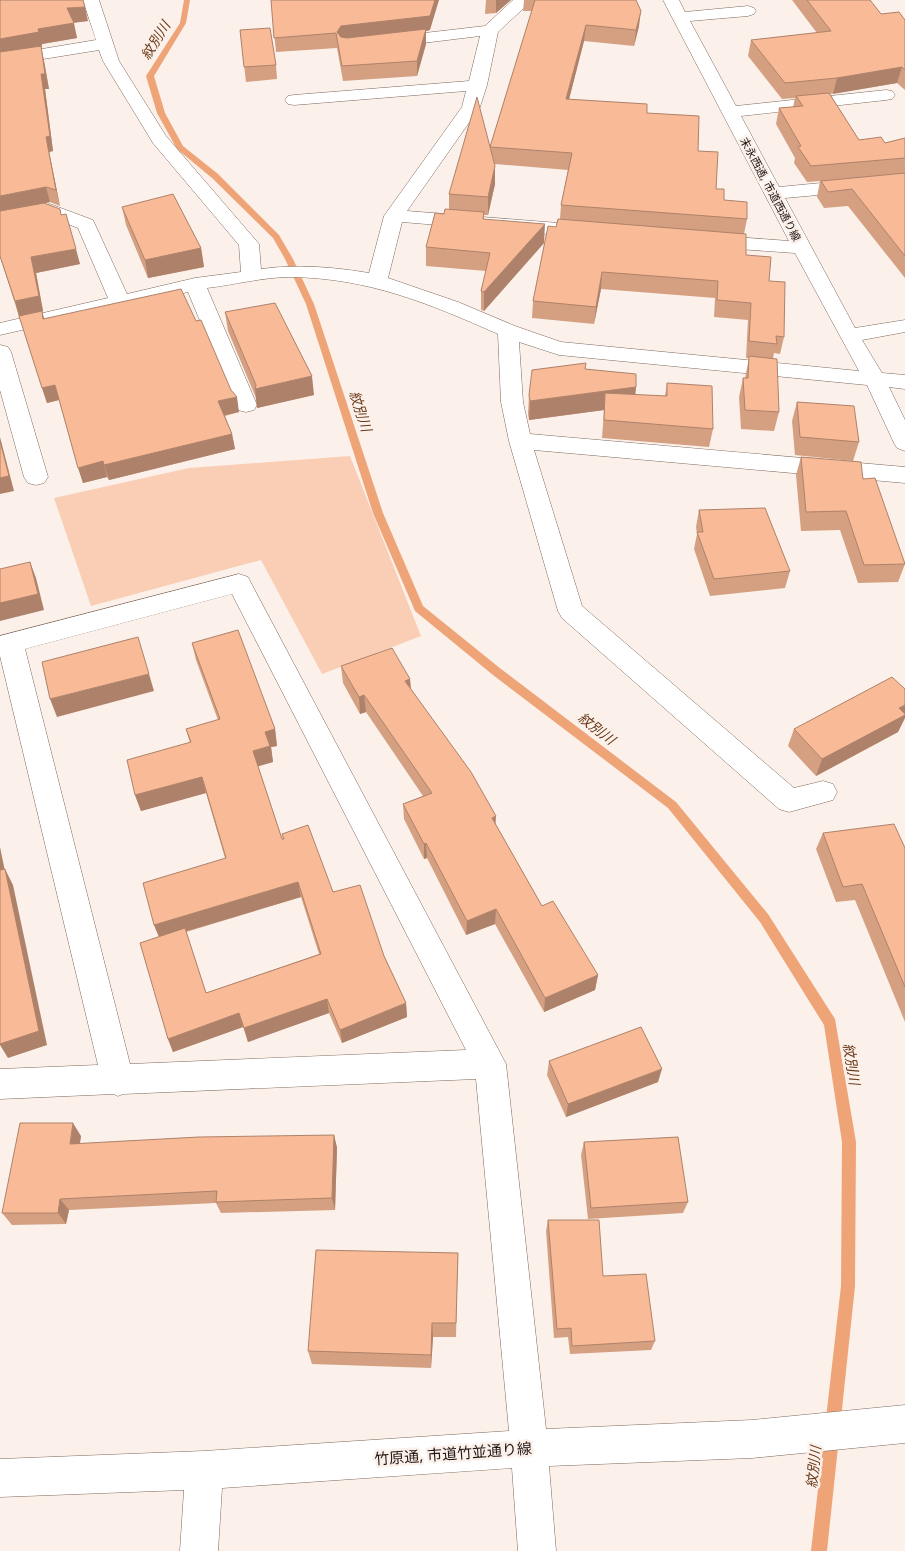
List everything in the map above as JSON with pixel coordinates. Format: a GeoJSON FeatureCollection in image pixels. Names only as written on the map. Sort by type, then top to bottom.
{"type":"FeatureCollection","features":[{"type":"Feature","properties":{"kind":"street"},"geometry":{"type":"LineString","coordinates":[[91,0],[111,60],[159,139],[249,244],[251,276]]}},
{"type":"Feature","properties":{"kind":"street"},"geometry":{"type":"LineString","coordinates":[[376,43],[490,30],[521,0]]}},
{"type":"Feature","properties":{"kind":"street"},"geometry":{"type":"LineString","coordinates":[[675,8],[748,11]]}},
{"type":"Feature","properties":{"kind":"street","name":"末永西通, 市道西通り線"},"geometry":{"type":"LineString","coordinates":[[675,8],[772,193],[849,336],[874,378],[905,443]]}},
{"type":"Feature","properties":{"kind":"street"},"geometry":{"type":"LineString","coordinates":[[377,281],[394,216],[471,107],[478,85],[490,30]]}},
{"type":"Feature","properties":{"kind":"street"},"geometry":{"type":"LineString","coordinates":[[0,61],[105,44]]}},
{"type":"Feature","properties":{"kind":"street"},"geometry":{"type":"LineString","coordinates":[[294,100],[478,85]]}},
{"type":"Feature","properties":{"kind":"street"},"geometry":{"type":"LineString","coordinates":[[730,112],[886,95]]}},
{"type":"Feature","properties":{"kind":"street"},"geometry":{"type":"LineString","coordinates":[[772,193],[905,181]]}},
{"type":"Feature","properties":{"kind":"street"},"geometry":{"type":"LineString","coordinates":[[0,219],[50,210],[86,224],[120,301]]}},
{"type":"Feature","properties":{"kind":"street"},"geometry":{"type":"LineString","coordinates":[[394,216],[598,232]]}},
{"type":"Feature","properties":{"kind":"street"},"geometry":{"type":"LineString","coordinates":[[686,239],[803,248]]}},
{"type":"Feature","properties":{"kind":"street"},"geometry":{"type":"LineString","coordinates":[[0,328],[195,284],[288,271],[340,274],[377,281],[451,306],[508,331],[559,348],[905,382]]}},
{"type":"Feature","properties":{"kind":"street"},"geometry":{"type":"LineString","coordinates":[[195,284],[246,405]]}},
{"type":"Feature","properties":{"kind":"street"},"geometry":{"type":"LineString","coordinates":[[849,336],[905,326]]}},
{"type":"Feature","properties":{"kind":"street"},"geometry":{"type":"LineString","coordinates":[[508,331],[512,402],[520,441],[571,611],[789,801],[823,792]]}},
{"type":"Feature","properties":{"kind":"street"},"geometry":{"type":"LineString","coordinates":[[0,352],[36,477]]}},
{"type":"Feature","properties":{"kind":"street"},"geometry":{"type":"LineString","coordinates":[[520,441],[905,475]]}},
{"type":"Feature","properties":{"kind":"street"},"geometry":{"type":"LineString","coordinates":[[118,1081],[6,644],[239,583],[490,1064],[529,1448],[537,1551]]}},
{"type":"Feature","properties":{"kind":"street"},"geometry":{"type":"LineString","coordinates":[[0,1084],[118,1081],[490,1064]]}},
{"type":"Feature","properties":{"kind":"street","name":"竹原通, 市道竹並通り線"},"geometry":{"type":"LineString","coordinates":[[0,1478],[204,1470],[529,1448],[752,1439],[905,1424]]}},
{"type":"Feature","properties":{"kind":"street"},"geometry":{"type":"LineString","coordinates":[[198,1551],[204,1470]]}},
{"type":"Feature","properties":{"kind":"shaded area"},"geometry":{"type":"Polygon","coordinates":[[[350,456],[421,636],[322,674],[261,560],[91,606],[54,498],[189,468],[350,456]]]}},
{"type":"Feature","properties":{"kind":"building"},"geometry":{"type":"Polygon","coordinates":[[[0,0],[83,0],[85,7],[67,8],[74,23],[38,29],[39,32],[0,39],[0,0]]]}},
{"type":"Feature","properties":{"kind":"building"},"geometry":{"type":"Polygon","coordinates":[[[271,0],[435,0],[430,16],[341,26],[337,32],[341,37],[347,38],[426,29],[417,61],[342,66],[336,33],[274,38],[271,0]]]}},
{"type":"Feature","properties":{"kind":"building"},"geometry":{"type":"Polygon","coordinates":[[[535,0],[636,0],[641,11],[636,30],[586,25],[566,99],[647,104],[647,113],[699,116],[698,151],[718,152],[716,189],[724,189],[724,200],[747,202],[747,219],[561,205],[572,153],[490,147],[535,0]]]}},
{"type":"Feature","properties":{"kind":"building"},"geometry":{"type":"Polygon","coordinates":[[[807,0],[870,0],[881,14],[899,12],[905,20],[905,70],[902,67],[837,78],[785,83],[751,40],[831,31],[807,0]]]}},
{"type":"Feature","properties":{"kind":"building"},"geometry":{"type":"Polygon","coordinates":[[[270,28],[276,65],[244,67],[240,30],[270,28]]]}},
{"type":"Feature","properties":{"kind":"building"},"geometry":{"type":"Polygon","coordinates":[[[41,46],[45,74],[41,74],[50,136],[46,137],[56,190],[46,187],[0,196],[0,52],[41,46]]]}},
{"type":"Feature","properties":{"kind":"building"},"geometry":{"type":"Polygon","coordinates":[[[829,93],[859,140],[881,137],[885,143],[905,138],[905,158],[811,166],[798,147],[801,146],[779,108],[803,106],[796,96],[829,93]]]}},
{"type":"Feature","properties":{"kind":"building"},"geometry":{"type":"Polygon","coordinates":[[[477,97],[495,166],[488,197],[449,194],[477,97]]]}},
{"type":"Feature","properties":{"kind":"building"},"geometry":{"type":"Polygon","coordinates":[[[905,173],[905,256],[852,189],[828,192],[821,181],[905,173]]]}},
{"type":"Feature","properties":{"kind":"building"},"geometry":{"type":"Polygon","coordinates":[[[173,194],[201,248],[145,260],[122,207],[173,194]]]}},
{"type":"Feature","properties":{"kind":"building"},"geometry":{"type":"Polygon","coordinates":[[[44,203],[60,209],[61,215],[66,214],[76,249],[31,257],[39,296],[15,301],[0,256],[0,211],[44,203]]]}},
{"type":"Feature","properties":{"kind":"building"},"geometry":{"type":"Polygon","coordinates":[[[445,209],[484,212],[483,219],[545,224],[484,292],[481,291],[490,253],[426,247],[435,213],[444,214],[445,209]]]}},
{"type":"Feature","properties":{"kind":"building"},"geometry":{"type":"Polygon","coordinates":[[[558,219],[746,234],[746,255],[771,257],[769,281],[785,282],[784,337],[776,336],[777,344],[749,341],[751,303],[717,300],[718,281],[602,272],[596,307],[533,301],[548,226],[556,227],[558,219]]]}},
{"type":"Feature","properties":{"kind":"building"},"geometry":{"type":"Polygon","coordinates":[[[181,289],[196,321],[201,320],[231,390],[237,397],[218,401],[232,434],[104,465],[103,461],[78,468],[55,385],[42,388],[19,316],[42,311],[43,319],[181,289]]]}},
{"type":"Feature","properties":{"kind":"building"},"geometry":{"type":"Polygon","coordinates":[[[275,303],[312,376],[255,389],[256,385],[225,312],[275,303]]]}},
{"type":"Feature","properties":{"kind":"building"},"geometry":{"type":"Polygon","coordinates":[[[749,356],[777,359],[779,412],[745,410],[743,378],[748,378],[749,356]]]}},
{"type":"Feature","properties":{"kind":"building"},"geometry":{"type":"Polygon","coordinates":[[[586,363],[585,369],[636,374],[636,387],[530,401],[532,370],[586,363]]]}},
{"type":"Feature","properties":{"kind":"building"},"geometry":{"type":"Polygon","coordinates":[[[667,383],[712,386],[713,429],[604,420],[605,393],[667,396],[667,383]]]}},
{"type":"Feature","properties":{"kind":"building"},"geometry":{"type":"Polygon","coordinates":[[[797,402],[854,406],[859,442],[800,437],[797,402]]]}},
{"type":"Feature","properties":{"kind":"building"},"geometry":{"type":"Polygon","coordinates":[[[0,441],[9,476],[0,478],[0,441]]]}},
{"type":"Feature","properties":{"kind":"building"},"geometry":{"type":"Polygon","coordinates":[[[801,457],[861,462],[863,479],[875,478],[905,564],[864,565],[846,511],[806,512],[801,457]]]}},
{"type":"Feature","properties":{"kind":"building"},"geometry":{"type":"Polygon","coordinates":[[[765,508],[790,571],[714,579],[697,532],[703,532],[699,510],[765,508]]]}},
{"type":"Feature","properties":{"kind":"building"},"geometry":{"type":"Polygon","coordinates":[[[30,562],[38,594],[0,603],[0,569],[30,562]]]}},
{"type":"Feature","properties":{"kind":"building"},"geometry":{"type":"Polygon","coordinates":[[[238,630],[275,729],[265,732],[270,746],[253,751],[282,839],[284,839],[282,834],[308,825],[333,892],[360,885],[384,956],[406,1003],[340,1030],[327,999],[244,1028],[239,1013],[168,1039],[140,943],[185,928],[206,993],[321,954],[298,882],[154,925],[143,883],[226,858],[202,777],[135,795],[127,760],[191,742],[186,729],[220,719],[192,643],[238,630]]]}},
{"type":"Feature","properties":{"kind":"building"},"geometry":{"type":"Polygon","coordinates":[[[138,637],[149,674],[50,699],[42,662],[138,637]]]}},
{"type":"Feature","properties":{"kind":"building"},"geometry":{"type":"Polygon","coordinates":[[[392,648],[410,679],[405,681],[471,772],[496,816],[492,818],[542,906],[553,901],[598,975],[545,998],[496,909],[467,921],[403,804],[432,793],[364,695],[359,697],[341,666],[392,648]]]}},
{"type":"Feature","properties":{"kind":"building"},"geometry":{"type":"Polygon","coordinates":[[[892,677],[905,689],[905,705],[899,708],[905,715],[822,759],[794,729],[892,677]]]}},
{"type":"Feature","properties":{"kind":"building"},"geometry":{"type":"Polygon","coordinates":[[[894,824],[905,848],[905,987],[862,884],[843,887],[823,833],[894,824]]]}},
{"type":"Feature","properties":{"kind":"building"},"geometry":{"type":"Polygon","coordinates":[[[5,869],[39,1031],[0,1044],[0,870],[5,869]]]}},
{"type":"Feature","properties":{"kind":"building"},"geometry":{"type":"Polygon","coordinates":[[[641,1027],[662,1069],[568,1104],[549,1061],[641,1027]]]}},
{"type":"Feature","properties":{"kind":"building"},"geometry":{"type":"Polygon","coordinates":[[[20,1123],[73,1123],[70,1144],[199,1137],[334,1135],[332,1198],[216,1202],[217,1191],[60,1199],[58,1213],[2,1213],[20,1123]]]}},
{"type":"Feature","properties":{"kind":"building"},"geometry":{"type":"Polygon","coordinates":[[[678,1137],[688,1202],[591,1208],[584,1142],[678,1137]]]}},
{"type":"Feature","properties":{"kind":"building"},"geometry":{"type":"Polygon","coordinates":[[[548,1220],[599,1220],[603,1276],[646,1274],[655,1341],[572,1346],[571,1328],[557,1329],[548,1220]]]}},
{"type":"Feature","properties":{"kind":"building"},"geometry":{"type":"Polygon","coordinates":[[[316,1250],[458,1253],[456,1323],[432,1323],[431,1355],[308,1351],[316,1250]]]}},
{"type":"Feature","properties":{"kind":"waterway","name":"紋別川"},"geometry":{"type":"LineString","coordinates":[[187,0],[183,23],[150,76],[161,113],[180,147],[215,176],[276,237],[289,259],[310,304],[378,513],[419,608],[497,672],[672,805],[764,918],[830,1023],[849,1142],[848,1286],[819,1551]]}}]}
